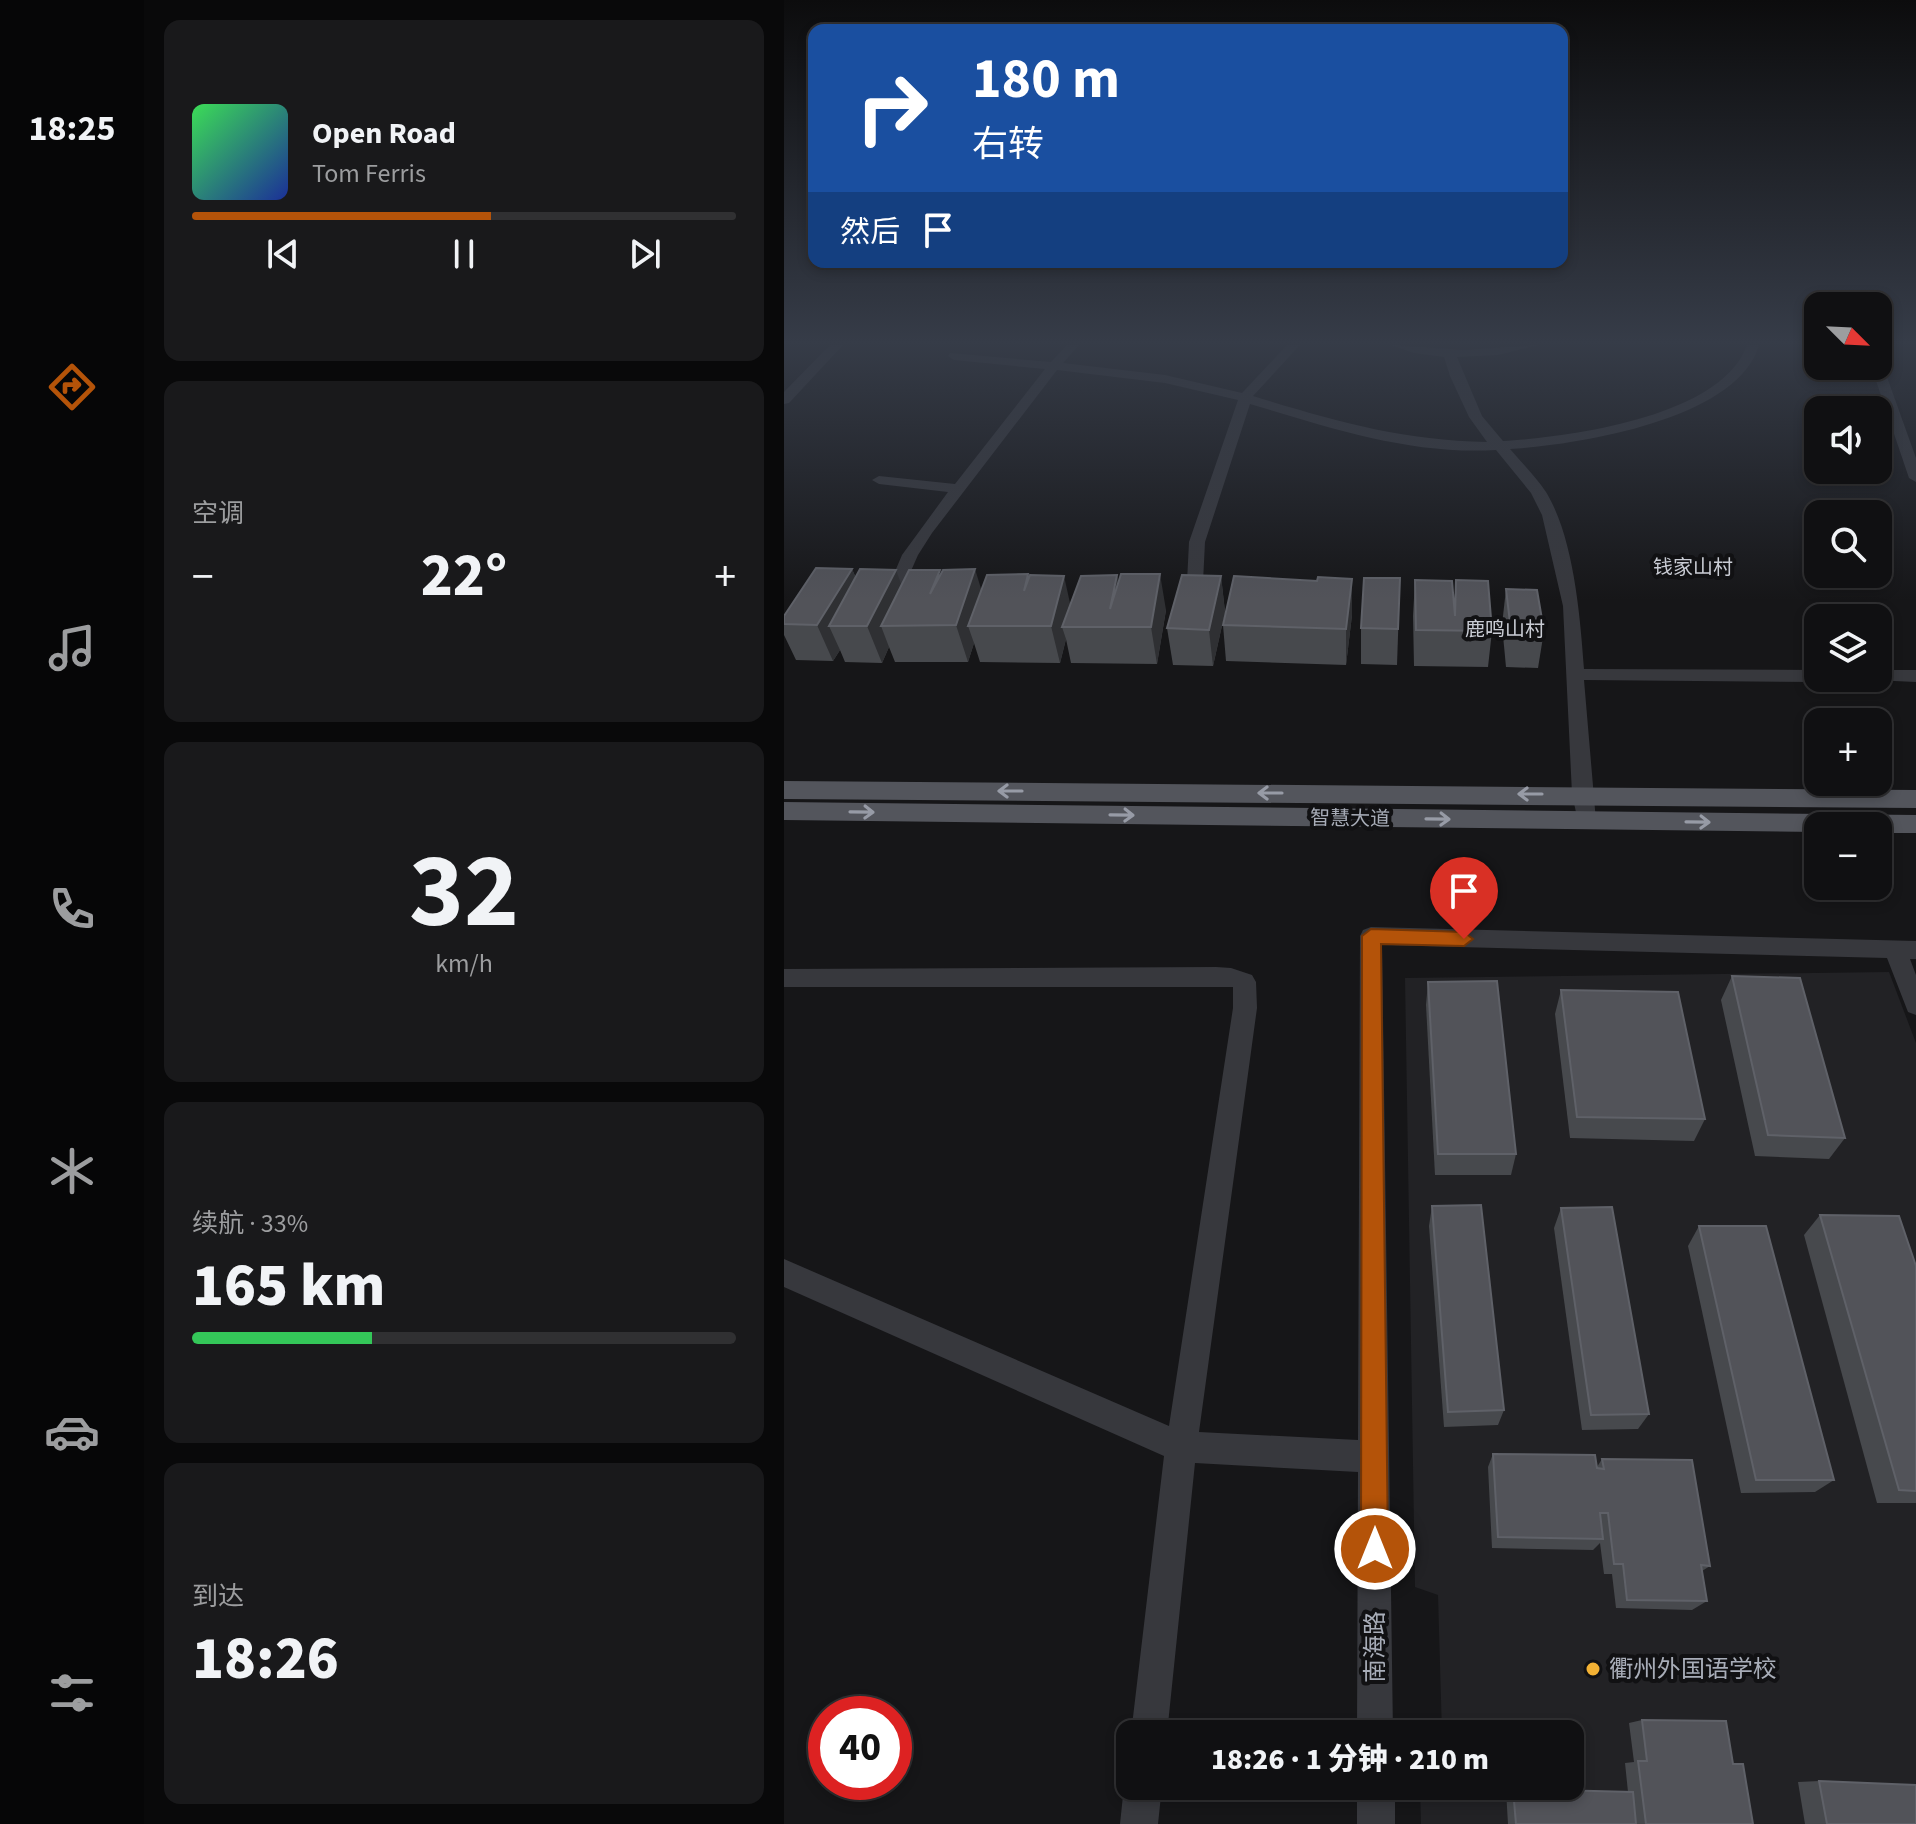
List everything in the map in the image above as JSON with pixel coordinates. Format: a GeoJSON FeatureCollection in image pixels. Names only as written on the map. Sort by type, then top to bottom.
{"type":"FeatureCollection","features":[{"type":"Feature","properties":{"kind":"main road","name":"智慧大道"},"geometry":{"type":"LineString","coordinates":[[784,790],[1916,799]]}},
{"type":"Feature","properties":{"kind":"main road","name":"智慧大道"},"geometry":{"type":"LineString","coordinates":[[784,811],[1916,824]]}},
{"type":"Feature","properties":{"kind":"street"},"geometry":{"type":"LineString","coordinates":[[893,595],[910,555],[1004,430]]}},
{"type":"Feature","properties":{"kind":"street"},"geometry":{"type":"LineString","coordinates":[[1194,602],[1197,542],[1235,430]]}},
{"type":"Feature","properties":{"kind":"street"},"geometry":{"type":"LineString","coordinates":[[1358,430],[1385,438],[1455,445],[1499,444],[1609,430]]}},
{"type":"Feature","properties":{"kind":"street"},"geometry":{"type":"LineString","coordinates":[[1487,430],[1538,492],[1550,515],[1571,606],[1586,821]]}},
{"type":"Feature","properties":{"kind":"street"},"geometry":{"type":"LineString","coordinates":[[1899,430],[1916,478]]}},
{"type":"Feature","properties":{"kind":"street"},"geometry":{"type":"LineString","coordinates":[[879,480],[958,489]]}},
{"type":"Feature","properties":{"kind":"street"},"geometry":{"type":"LineString","coordinates":[[1575,674],[1804,676]]}},
{"type":"Feature","properties":{"kind":"street"},"geometry":{"type":"LineString","coordinates":[[1892,676],[1916,676]]}},
{"type":"Feature","properties":{"kind":"street","name":"南海路"},"geometry":{"type":"LineString","coordinates":[[1375,1720],[1371,936],[1906,950]]}},
{"type":"Feature","properties":{"kind":"street"},"geometry":{"type":"LineString","coordinates":[[1906,950],[1916,1005]]}},
{"type":"Feature","properties":{"kind":"street"},"geometry":{"type":"LineString","coordinates":[[784,978],[1216,976],[1244,982],[1247,992],[1245,1008],[1181,1447],[1151,1720]]}},
{"type":"Feature","properties":{"kind":"street"},"geometry":{"type":"LineString","coordinates":[[784,1273],[1181,1447],[1374,1457]]}},
{"type":"Feature","properties":{"kind":"street"},"geometry":{"type":"LineString","coordinates":[[1139,1824],[1142,1800]]}},
{"type":"Feature","properties":{"kind":"street"},"geometry":{"type":"LineString","coordinates":[[1376,1800],[1376,1824]]}},
{"type":"Feature","properties":{"kind":"shaded area"},"geometry":{"type":"Polygon","coordinates":[[[1889,972],[1916,1043],[1916,1824],[1421,1824],[1420,1800],[1584,1800],[1584,1720],[1442,1720],[1438,1595],[1415,1587],[1405,978],[1889,972]]]}},
{"type":"Feature","properties":{"kind":"building"},"geometry":{"type":"Polygon","coordinates":[[[816,568],[852,569],[817,625],[784,624],[784,616],[816,568]]]}},
{"type":"Feature","properties":{"kind":"building"},"geometry":{"type":"Polygon","coordinates":[[[860,569],[896,570],[867,626],[829,626],[860,569]]]}},
{"type":"Feature","properties":{"kind":"building"},"geometry":{"type":"Polygon","coordinates":[[[975,569],[956,625],[881,626],[909,570],[940,570],[930,594],[943,570],[975,569]]]}},
{"type":"Feature","properties":{"kind":"building"},"geometry":{"type":"Polygon","coordinates":[[[1028,574],[1024,591],[1030,575],[1064,576],[1051,626],[968,626],[987,575],[1028,574]]]}},
{"type":"Feature","properties":{"kind":"building"},"geometry":{"type":"Polygon","coordinates":[[[1121,574],[1160,574],[1151,627],[1062,627],[1081,576],[1117,575],[1110,609],[1121,574]]]}},
{"type":"Feature","properties":{"kind":"building"},"geometry":{"type":"Polygon","coordinates":[[[1182,575],[1221,576],[1209,630],[1167,628],[1182,575]]]}},
{"type":"Feature","properties":{"kind":"building"},"geometry":{"type":"Polygon","coordinates":[[[1234,576],[1317,581],[1318,577],[1352,579],[1346,629],[1223,625],[1234,576]]]}},
{"type":"Feature","properties":{"kind":"building"},"geometry":{"type":"Polygon","coordinates":[[[1364,578],[1400,578],[1398,629],[1361,628],[1364,578]]]}},
{"type":"Feature","properties":{"kind":"building"},"geometry":{"type":"Polygon","coordinates":[[[1415,580],[1452,581],[1455,616],[1456,580],[1488,581],[1492,631],[1416,630],[1415,580]]]}},
{"type":"Feature","properties":{"kind":"building"},"geometry":{"type":"Polygon","coordinates":[[[1506,589],[1537,590],[1544,631],[1511,631],[1506,589]]]}},
{"type":"Feature","properties":{"kind":"building"},"geometry":{"type":"Polygon","coordinates":[[[1732,976],[1800,978],[1845,1138],[1768,1135],[1732,976]]]}},
{"type":"Feature","properties":{"kind":"building"},"geometry":{"type":"Polygon","coordinates":[[[1497,981],[1516,1154],[1438,1154],[1428,982],[1497,981]]]}},
{"type":"Feature","properties":{"kind":"building"},"geometry":{"type":"Polygon","coordinates":[[[1561,990],[1678,992],[1705,1119],[1577,1117],[1561,990]]]}},
{"type":"Feature","properties":{"kind":"building"},"geometry":{"type":"Polygon","coordinates":[[[1481,1205],[1504,1410],[1448,1412],[1432,1206],[1481,1205]]]}},
{"type":"Feature","properties":{"kind":"building"},"geometry":{"type":"Polygon","coordinates":[[[1612,1207],[1649,1414],[1591,1415],[1561,1208],[1612,1207]]]}},
{"type":"Feature","properties":{"kind":"building"},"geometry":{"type":"Polygon","coordinates":[[[1820,1215],[1899,1216],[1916,1266],[1916,1491],[1899,1490],[1820,1215]]]}},
{"type":"Feature","properties":{"kind":"building"},"geometry":{"type":"Polygon","coordinates":[[[1699,1226],[1766,1226],[1834,1480],[1756,1480],[1699,1226]]]}},
{"type":"Feature","properties":{"kind":"building"},"geometry":{"type":"Polygon","coordinates":[[[1493,1454],[1595,1455],[1597,1468],[1604,1469],[1602,1459],[1692,1460],[1710,1566],[1701,1565],[1707,1601],[1627,1600],[1623,1564],[1614,1564],[1608,1513],[1600,1513],[1603,1539],[1498,1537],[1493,1454]]]}},
{"type":"Feature","properties":{"kind":"building"},"geometry":{"type":"Polygon","coordinates":[[[1642,1720],[1726,1721],[1733,1764],[1743,1764],[1753,1824],[1646,1824],[1638,1761],[1647,1761],[1642,1720]]]}},
{"type":"Feature","properties":{"kind":"building"},"geometry":{"type":"Polygon","coordinates":[[[1819,1781],[1916,1785],[1916,1824],[1827,1824],[1819,1781]]]}},
{"type":"Feature","properties":{"kind":"building"},"geometry":{"type":"Polygon","coordinates":[[[1584,1791],[1633,1792],[1636,1824],[1516,1824],[1514,1800],[1584,1800],[1584,1791]]]}},
{"type":"Feature","properties":{"kind":"place","name":"衢州外国语学校"},"geometry":{"type":"Point","coordinates":[1593,1669]}},
{"type":"Feature","properties":{"kind":"district","name":"钱家山村"},"geometry":{"type":"Point","coordinates":[1693,568]}},
{"type":"Feature","properties":{"kind":"district","name":"鹿鸣山村"},"geometry":{"type":"Point","coordinates":[1505,630]}},
{"type":"Feature","properties":{"kind":"route"},"geometry":{"type":"LineString","coordinates":[[1375,1549],[1371,936],[1464,939]]}}]}
